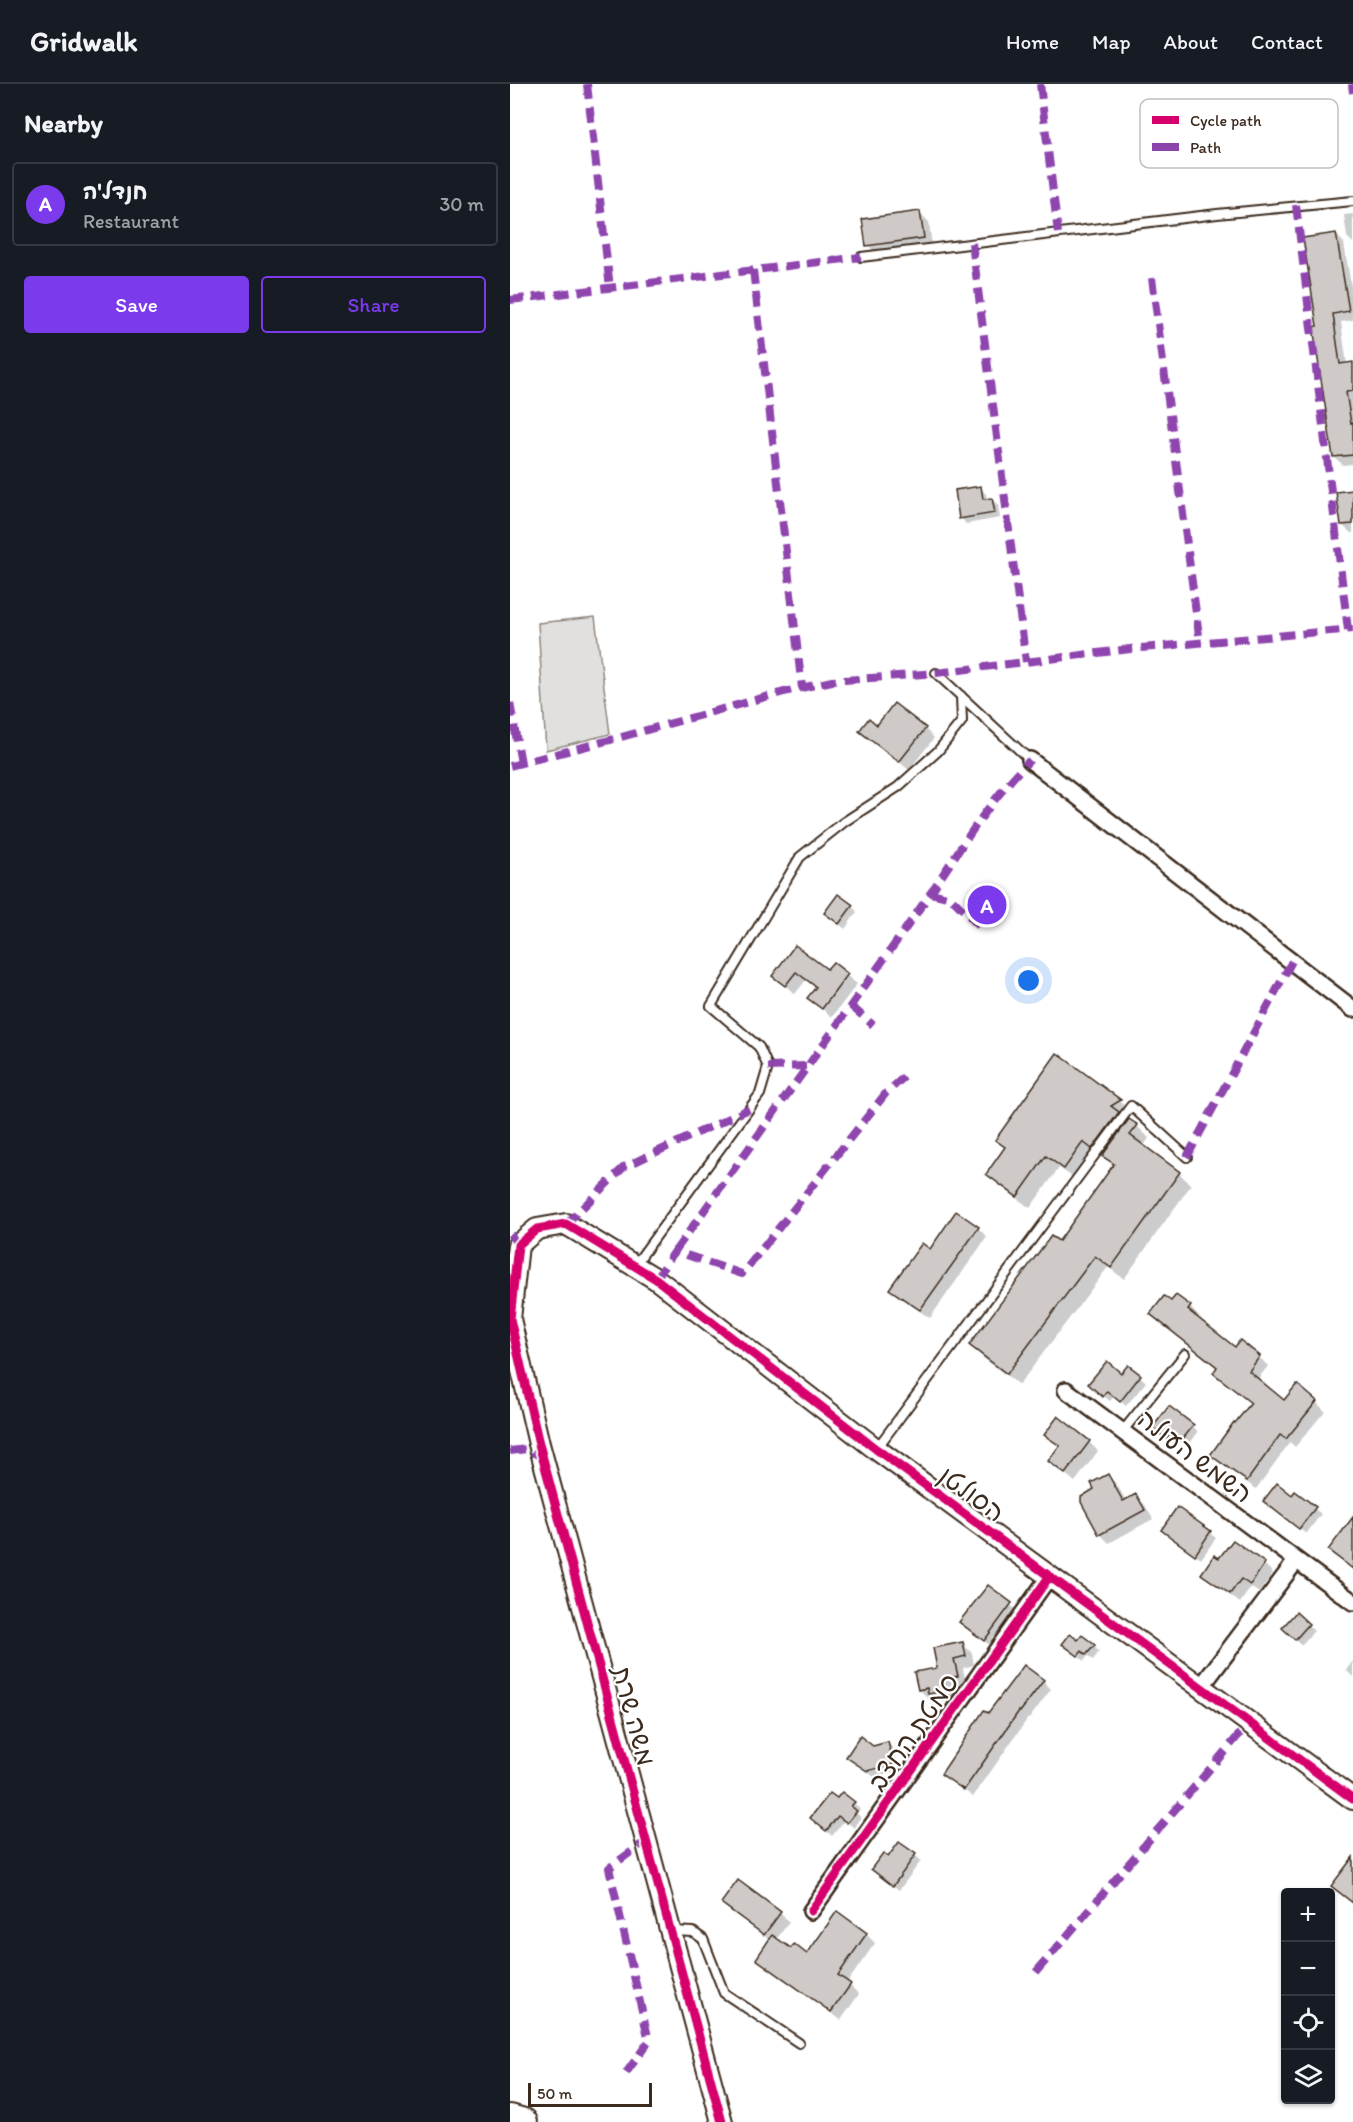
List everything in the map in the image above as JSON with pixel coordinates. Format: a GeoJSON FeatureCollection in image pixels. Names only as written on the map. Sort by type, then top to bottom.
{"type":"FeatureCollection","features":[{"type":"Feature","properties":{"kind":"highway"},"geometry":{"type":"LineString","coordinates":[[510,2118],[524,2122]]}},
{"type":"Feature","properties":{"kind":"street"},"geometry":{"type":"LineString","coordinates":[[1030,760],[1353,1009]]}},
{"type":"Feature","properties":{"kind":"street","name":"הסולטן"},"geometry":{"type":"LineString","coordinates":[[566,1224],[656,1279],[876,1449],[1353,1799]]}},
{"type":"Feature","properties":{"kind":"street","name":"משה שרת"},"geometry":{"type":"LineString","coordinates":[[566,1224],[537,1229],[518,1245],[510,1319],[539,1444],[722,2122]]}},
{"type":"Feature","properties":{"kind":"street","name":"השמש העולה"},"geometry":{"type":"LineString","coordinates":[[1066,1390],[1353,1602]]}},
{"type":"Feature","properties":{"kind":"street"},"geometry":{"type":"LineString","coordinates":[[1201,1687],[1296,1561]]}},
{"type":"Feature","properties":{"kind":"street","name":"סמטת החצב"},"geometry":{"type":"LineString","coordinates":[[812,1911],[1049,1577]]}},
{"type":"Feature","properties":{"kind":"lane"},"geometry":{"type":"LineString","coordinates":[[861,257],[1217,214],[1353,201]]}},
{"type":"Feature","properties":{"kind":"lane"},"geometry":{"type":"LineString","coordinates":[[936,674],[1030,760]]}},
{"type":"Feature","properties":{"kind":"lane"},"geometry":{"type":"LineString","coordinates":[[634,1266],[760,1094],[768,1066],[759,1047],[711,1006],[800,857],[844,822],[898,787],[938,751],[962,721],[961,696]]}},
{"type":"Feature","properties":{"kind":"lane"},"geometry":{"type":"LineString","coordinates":[[876,1449],[1131,1106],[1187,1158]]}},
{"type":"Feature","properties":{"kind":"lane"},"geometry":{"type":"LineString","coordinates":[[1122,1432],[1185,1354]]}},
{"type":"Feature","properties":{"kind":"lane"},"geometry":{"type":"LineString","coordinates":[[671,1931],[693,1932],[703,1940],[724,1993],[799,2043]]}},
{"type":"Feature","properties":{"kind":"shaded area"},"geometry":{"type":"Polygon","coordinates":[[[595,617],[610,734],[546,750],[538,623],[595,617]]]}},
{"type":"Feature","properties":{"kind":"building"},"geometry":{"type":"Polygon","coordinates":[[[920,211],[924,238],[866,246],[862,219],[920,211]]]}},
{"type":"Feature","properties":{"kind":"building"},"geometry":{"type":"Polygon","coordinates":[[[1336,233],[1349,311],[1333,314],[1340,364],[1353,362],[1353,391],[1346,392],[1351,423],[1353,422],[1353,455],[1333,457],[1313,327],[1317,326],[1303,238],[1336,233]]]}},
{"type":"Feature","properties":{"kind":"building"},"geometry":{"type":"Polygon","coordinates":[[[981,486],[983,499],[992,498],[995,513],[959,519],[955,490],[981,486]]]}},
{"type":"Feature","properties":{"kind":"building"},"geometry":{"type":"Polygon","coordinates":[[[1353,490],[1353,524],[1341,525],[1336,492],[1353,490]]]}},
{"type":"Feature","properties":{"kind":"building"},"geometry":{"type":"Polygon","coordinates":[[[894,703],[926,728],[899,762],[859,731],[869,718],[877,725],[894,703]]]}},
{"type":"Feature","properties":{"kind":"building"},"geometry":{"type":"Polygon","coordinates":[[[838,894],[853,905],[839,924],[824,913],[838,894]]]}},
{"type":"Feature","properties":{"kind":"building"},"geometry":{"type":"Polygon","coordinates":[[[795,945],[827,969],[833,962],[848,974],[822,1009],[807,998],[816,987],[796,972],[785,986],[772,976],[795,945]]]}},
{"type":"Feature","properties":{"kind":"building"},"geometry":{"type":"Polygon","coordinates":[[[1057,1053],[1121,1100],[1111,1106],[1119,1112],[1092,1149],[1083,1142],[1064,1169],[1046,1156],[1017,1197],[986,1174],[1005,1147],[995,1140],[1057,1053]]]}},
{"type":"Feature","properties":{"kind":"building"},"geometry":{"type":"Polygon","coordinates":[[[1129,1119],[1138,1125],[1130,1135],[1180,1172],[1111,1268],[1095,1256],[1007,1374],[969,1345],[1051,1236],[1059,1241],[1114,1164],[1102,1156],[1129,1119]]]}},
{"type":"Feature","properties":{"kind":"building"},"geometry":{"type":"Polygon","coordinates":[[[956,1211],[979,1227],[920,1310],[889,1289],[922,1243],[930,1249],[956,1211]]]}},
{"type":"Feature","properties":{"kind":"building"},"geometry":{"type":"Polygon","coordinates":[[[1176,1295],[1191,1306],[1188,1310],[1235,1347],[1240,1340],[1260,1356],[1249,1371],[1284,1400],[1297,1384],[1317,1401],[1286,1439],[1280,1435],[1247,1481],[1210,1455],[1251,1403],[1213,1373],[1217,1367],[1150,1314],[1164,1296],[1171,1301],[1176,1295]]]}},
{"type":"Feature","properties":{"kind":"building"},"geometry":{"type":"Polygon","coordinates":[[[1107,1361],[1121,1373],[1128,1365],[1141,1375],[1120,1402],[1107,1391],[1103,1397],[1088,1384],[1107,1361]]]}},
{"type":"Feature","properties":{"kind":"building"},"geometry":{"type":"Polygon","coordinates":[[[1169,1406],[1194,1425],[1181,1441],[1171,1433],[1166,1439],[1152,1428],[1169,1406]]]}},
{"type":"Feature","properties":{"kind":"building"},"geometry":{"type":"Polygon","coordinates":[[[1058,1416],[1090,1441],[1065,1474],[1048,1461],[1060,1446],[1044,1435],[1058,1416]]]}},
{"type":"Feature","properties":{"kind":"building"},"geometry":{"type":"Polygon","coordinates":[[[1108,1474],[1123,1501],[1136,1494],[1145,1510],[1099,1535],[1081,1502],[1081,1497],[1094,1489],[1091,1483],[1108,1474]]]}},
{"type":"Feature","properties":{"kind":"building"},"geometry":{"type":"Polygon","coordinates":[[[1277,1483],[1292,1495],[1295,1491],[1316,1507],[1299,1529],[1263,1501],[1277,1483]]]}},
{"type":"Feature","properties":{"kind":"building"},"geometry":{"type":"Polygon","coordinates":[[[1177,1507],[1211,1531],[1195,1555],[1161,1530],[1177,1507]]]}},
{"type":"Feature","properties":{"kind":"building"},"geometry":{"type":"Polygon","coordinates":[[[1353,1517],[1353,1569],[1328,1550],[1353,1517]]]}},
{"type":"Feature","properties":{"kind":"building"},"geometry":{"type":"Polygon","coordinates":[[[1233,1540],[1265,1563],[1250,1585],[1241,1579],[1230,1594],[1201,1574],[1214,1555],[1219,1558],[1233,1540]]]}},
{"type":"Feature","properties":{"kind":"building"},"geometry":{"type":"Polygon","coordinates":[[[988,1585],[1012,1603],[984,1641],[959,1622],[988,1585]]]}},
{"type":"Feature","properties":{"kind":"building"},"geometry":{"type":"Polygon","coordinates":[[[1296,1612],[1309,1624],[1295,1640],[1282,1628],[1296,1612]]]}},
{"type":"Feature","properties":{"kind":"building"},"geometry":{"type":"Polygon","coordinates":[[[1070,1634],[1078,1640],[1082,1635],[1095,1645],[1086,1655],[1082,1651],[1078,1656],[1062,1644],[1070,1634]]]}},
{"type":"Feature","properties":{"kind":"building"},"geometry":{"type":"Polygon","coordinates":[[[963,1642],[966,1656],[954,1659],[958,1676],[944,1679],[946,1691],[928,1694],[927,1688],[918,1690],[914,1672],[937,1668],[933,1648],[963,1642]]]}},
{"type":"Feature","properties":{"kind":"building"},"geometry":{"type":"Polygon","coordinates":[[[1024,1665],[1044,1680],[1019,1711],[964,1790],[941,1774],[984,1710],[988,1713],[1024,1665]]]}},
{"type":"Feature","properties":{"kind":"building"},"geometry":{"type":"Polygon","coordinates":[[[860,1736],[873,1746],[888,1742],[894,1764],[867,1771],[846,1757],[860,1736]]]}},
{"type":"Feature","properties":{"kind":"building"},"geometry":{"type":"Polygon","coordinates":[[[842,1792],[855,1802],[851,1806],[857,1811],[847,1823],[838,1816],[826,1831],[810,1818],[830,1793],[837,1798],[842,1792]]]}},
{"type":"Feature","properties":{"kind":"building"},"geometry":{"type":"Polygon","coordinates":[[[899,1842],[916,1854],[893,1886],[871,1869],[883,1853],[888,1857],[899,1842]]]}},
{"type":"Feature","properties":{"kind":"building"},"geometry":{"type":"Polygon","coordinates":[[[1353,1857],[1353,1903],[1331,1886],[1353,1857]]]}},
{"type":"Feature","properties":{"kind":"building"},"geometry":{"type":"Polygon","coordinates":[[[738,1880],[781,1912],[764,1935],[721,1903],[738,1880]]]}},
{"type":"Feature","properties":{"kind":"building"},"geometry":{"type":"Polygon","coordinates":[[[837,1911],[867,1933],[838,1975],[851,1984],[831,2012],[756,1959],[772,1935],[791,1948],[794,1944],[807,1954],[837,1911]]]}},
{"type":"Feature","properties":{"kind":"marked path"},"geometry":{"type":"LineString","coordinates":[[587,84],[610,288]]}},
{"type":"Feature","properties":{"kind":"marked path"},"geometry":{"type":"LineString","coordinates":[[1040,84],[1058,233]]}},
{"type":"Feature","properties":{"kind":"marked path"},"geometry":{"type":"LineString","coordinates":[[1352,84],[1353,93]]}},
{"type":"Feature","properties":{"kind":"marked path"},"geometry":{"type":"LineString","coordinates":[[1296,205],[1348,630]]}},
{"type":"Feature","properties":{"kind":"marked path"},"geometry":{"type":"LineString","coordinates":[[972,243],[1026,662]]}},
{"type":"Feature","properties":{"kind":"marked path"},"geometry":{"type":"LineString","coordinates":[[510,300],[861,257]]}},
{"type":"Feature","properties":{"kind":"marked path"},"geometry":{"type":"LineString","coordinates":[[753,270],[802,688]]}},
{"type":"Feature","properties":{"kind":"marked path"},"geometry":{"type":"LineString","coordinates":[[1152,278],[1200,643]]}},
{"type":"Feature","properties":{"kind":"marked path"},"geometry":{"type":"LineString","coordinates":[[510,766],[832,681],[936,673],[1130,649],[1353,629]]}},
{"type":"Feature","properties":{"kind":"marked path"},"geometry":{"type":"LineString","coordinates":[[510,703],[521,763]]}},
{"type":"Feature","properties":{"kind":"marked path"},"geometry":{"type":"LineString","coordinates":[[675,1251],[911,921],[982,817],[1030,760]]}},
{"type":"Feature","properties":{"kind":"marked path"},"geometry":{"type":"LineString","coordinates":[[931,893],[951,898],[979,926]]}},
{"type":"Feature","properties":{"kind":"marked path"},"geometry":{"type":"LineString","coordinates":[[1187,1157],[1292,961]]}},
{"type":"Feature","properties":{"kind":"marked path"},"geometry":{"type":"LineString","coordinates":[[851,1006],[873,1025]]}},
{"type":"Feature","properties":{"kind":"marked path"},"geometry":{"type":"LineString","coordinates":[[768,1067],[807,1066]]}},
{"type":"Feature","properties":{"kind":"marked path"},"geometry":{"type":"LineString","coordinates":[[656,1279],[675,1251],[742,1274],[886,1093],[904,1077]]}},
{"type":"Feature","properties":{"kind":"marked path"},"geometry":{"type":"LineString","coordinates":[[566,1224],[624,1167],[749,1109]]}},
{"type":"Feature","properties":{"kind":"marked path"},"geometry":{"type":"LineString","coordinates":[[510,1234],[518,1245]]}},
{"type":"Feature","properties":{"kind":"marked path"},"geometry":{"type":"LineString","coordinates":[[510,1451],[528,1449],[543,1458]]}},
{"type":"Feature","properties":{"kind":"marked path"},"geometry":{"type":"LineString","coordinates":[[1036,1972],[1250,1722]]}},
{"type":"Feature","properties":{"kind":"marked path"},"geometry":{"type":"LineString","coordinates":[[626,2073],[649,2041],[609,1868],[646,1841]]}},
{"type":"Feature","properties":{"kind":"cycle path"},"geometry":{"type":"LineString","coordinates":[[510,1319],[518,1245],[537,1229],[566,1224],[656,1279],[876,1449],[1353,1799]]}},
{"type":"Feature","properties":{"kind":"cycle path"},"geometry":{"type":"LineString","coordinates":[[510,1319],[539,1444],[722,2122]]}},
{"type":"Feature","properties":{"kind":"cycle path"},"geometry":{"type":"LineString","coordinates":[[811,1911],[1049,1577]]}},
{"type":"Feature","properties":{"kind":"place","name":"חנדל'ה"},"geometry":{"type":"Point","coordinates":[987,905]}}]}
